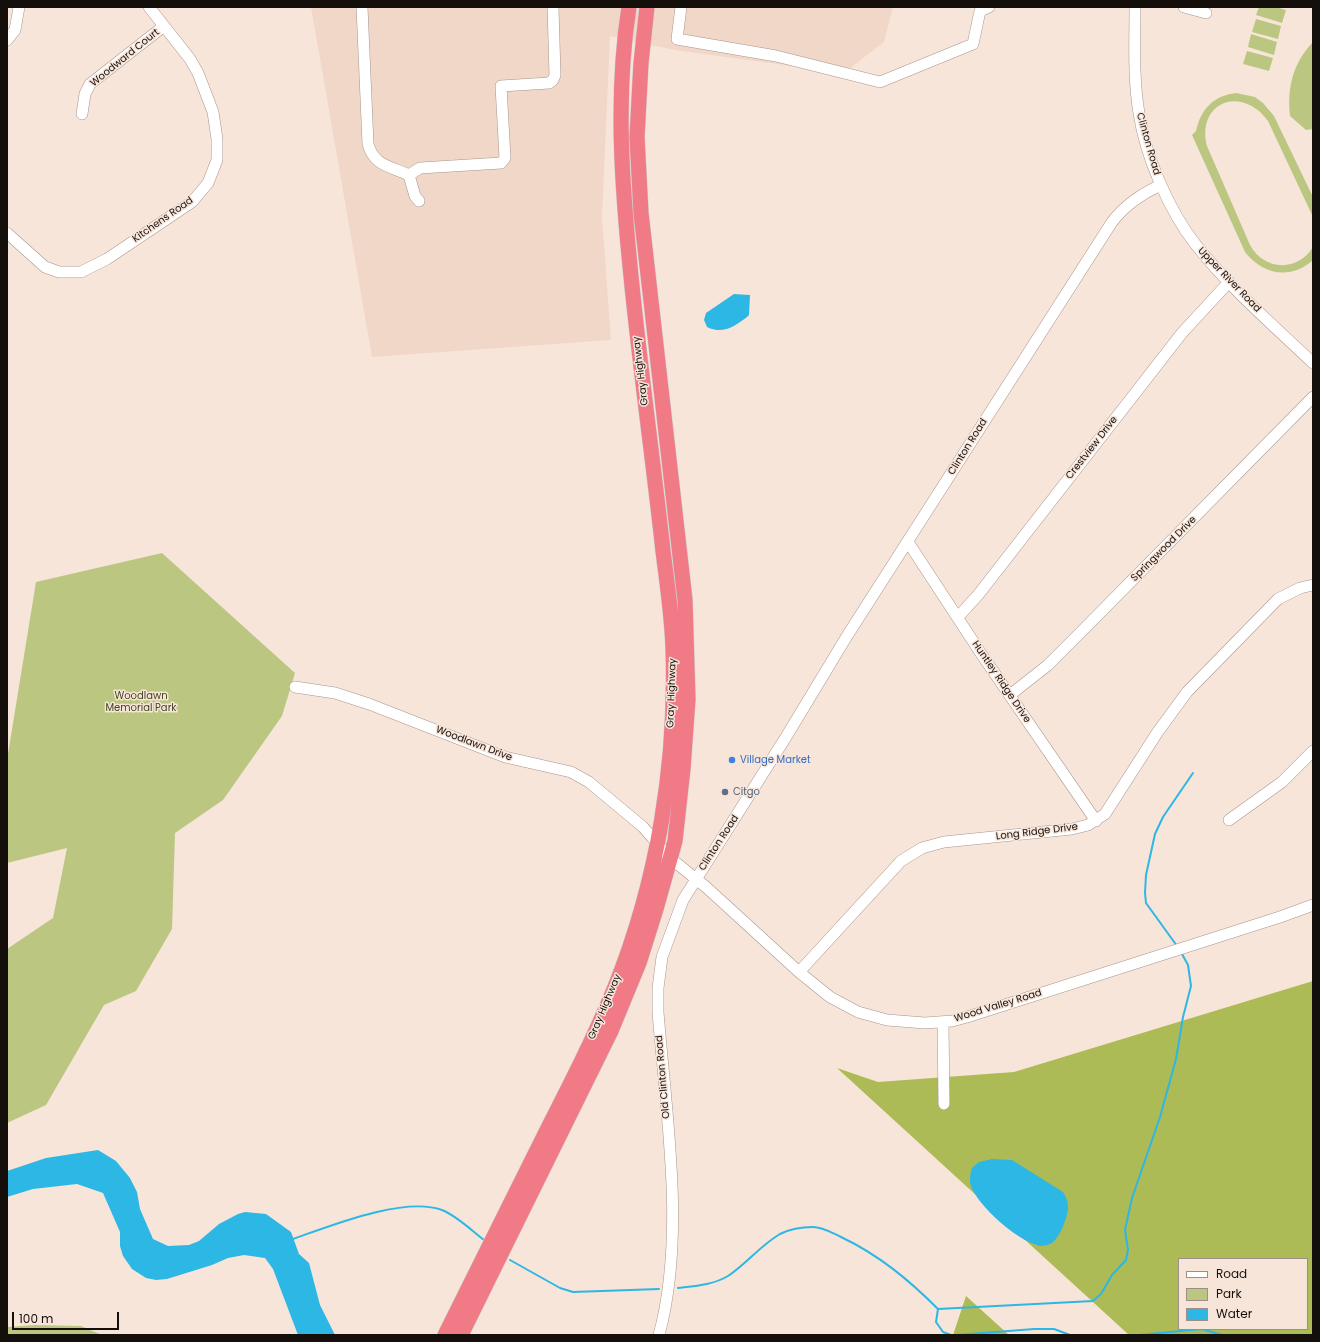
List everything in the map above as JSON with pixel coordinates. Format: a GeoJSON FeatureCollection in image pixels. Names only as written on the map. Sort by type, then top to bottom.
{"type":"FeatureCollection","features":[{"type":"Feature","properties":{"kind":"highway","name":"Gray Highway"},"geometry":{"type":"LineString","coordinates":[[445,1335],[590,1043],[616,985],[636,925],[658,842],[669,764],[673,647],[657,491],[642,380],[626,223],[621,126],[622,75],[630,7]]}},
{"type":"Feature","properties":{"kind":"highway","name":"Gray Highway"},"geometry":{"type":"LineString","coordinates":[[461,1335],[611,1031],[639,963],[670,858],[679,810],[686,736],[688,652],[685,600],[641,213],[637,137],[641,63],[647,7]]}},
{"type":"Feature","properties":{"kind":"street"},"geometry":{"type":"LineString","coordinates":[[7,40],[15,30],[19,7]]}},
{"type":"Feature","properties":{"kind":"street","name":"Kitchens Road"},"geometry":{"type":"LineString","coordinates":[[7,233],[45,266],[59,272],[81,272],[107,259],[192,202],[208,183],[217,160],[217,139],[213,112],[198,72],[190,59],[149,7]]}},
{"type":"Feature","properties":{"kind":"street"},"geometry":{"type":"LineString","coordinates":[[362,7],[368,144],[370,152],[375,159],[382,164],[409,175]]}},
{"type":"Feature","properties":{"kind":"street"},"geometry":{"type":"LineString","coordinates":[[409,175],[420,168],[504,162],[501,86],[549,82],[553,80],[555,75],[553,7]]}},
{"type":"Feature","properties":{"kind":"street"},"geometry":{"type":"LineString","coordinates":[[680,7],[677,39],[776,56],[880,82],[973,44],[981,8]]}},
{"type":"Feature","properties":{"kind":"street","name":"Clinton Road"},"geometry":{"type":"LineString","coordinates":[[696,879],[786,737],[847,636],[1112,222],[1131,202],[1145,192],[1161,186],[1147,145],[1139,113],[1136,72],[1135,7]]}},
{"type":"Feature","properties":{"kind":"street"},"geometry":{"type":"LineString","coordinates":[[1184,7],[1206,13]]}},
{"type":"Feature","properties":{"kind":"street","name":"Woodward Court"},"geometry":{"type":"LineString","coordinates":[[82,114],[85,94],[90,84],[164,26]]}},
{"type":"Feature","properties":{"kind":"street"},"geometry":{"type":"LineString","coordinates":[[409,175],[415,196],[419,201]]}},
{"type":"Feature","properties":{"kind":"street","name":"Upper River Road"},"geometry":{"type":"LineString","coordinates":[[1161,186],[1191,239],[1216,269],[1313,363]]}},
{"type":"Feature","properties":{"kind":"street","name":"Crestview Drive"},"geometry":{"type":"LineString","coordinates":[[958,617],[978,595],[1182,333],[1229,282]]}},
{"type":"Feature","properties":{"kind":"street","name":"Springwood Drive"},"geometry":{"type":"LineString","coordinates":[[1010,695],[1048,665],[1082,632],[1313,397]]}},
{"type":"Feature","properties":{"kind":"street","name":"Huntley Ridge Drive"},"geometry":{"type":"LineString","coordinates":[[908,542],[1096,821]]}},
{"type":"Feature","properties":{"kind":"street","name":"Long Ridge Drive"},"geometry":{"type":"LineString","coordinates":[[798,972],[901,861],[922,848],[944,842],[1072,829],[1096,821],[1113,805],[1157,733],[1187,692],[1278,599],[1300,588],[1313,586]]}},
{"type":"Feature","properties":{"kind":"street","name":"Woodlawn Drive"},"geometry":{"type":"LineString","coordinates":[[295,687],[335,693],[505,757],[571,772],[601,792],[643,827],[658,842]]}},
{"type":"Feature","properties":{"kind":"street"},"geometry":{"type":"LineString","coordinates":[[1229,820],[1282,782],[1313,751]]}},
{"type":"Feature","properties":{"kind":"street"},"geometry":{"type":"LineString","coordinates":[[658,842],[670,858],[696,879]]}},
{"type":"Feature","properties":{"kind":"street","name":"Wood Valley Road"},"geometry":{"type":"LineString","coordinates":[[696,879],[798,972],[830,997],[858,1012],[886,1020],[908,1023],[943,1022],[974,1014],[1272,920],[1313,905]]}},
{"type":"Feature","properties":{"kind":"street","name":"Old Clinton Road"},"geometry":{"type":"LineString","coordinates":[[658,1335],[663,1320],[670,1272],[672,1208],[658,1012],[658,988],[662,957],[667,941],[683,900],[696,879]]}},
{"type":"Feature","properties":{"kind":"street"},"geometry":{"type":"LineString","coordinates":[[943,1022],[944,1104]]}},
{"type":"Feature","properties":{"kind":"shaded area"},"geometry":{"type":"Polygon","coordinates":[[[311,7],[893,7],[884,42],[844,73],[674,50],[610,36],[602,217],[611,340],[372,357],[311,7]]]}},
{"type":"Feature","properties":{"kind":"green space"},"geometry":{"type":"Polygon","coordinates":[[[1259,7],[1276,7],[1286,10],[1282,23],[1256,15],[1259,7]]]}},
{"type":"Feature","properties":{"kind":"green space"},"geometry":{"type":"Polygon","coordinates":[[[1256,19],[1281,26],[1278,39],[1252,32],[1256,19]]]}},
{"type":"Feature","properties":{"kind":"green space"},"geometry":{"type":"Polygon","coordinates":[[[1251,34],[1277,42],[1274,55],[1248,47],[1251,34]]]}},
{"type":"Feature","properties":{"kind":"green space"},"geometry":{"type":"Polygon","coordinates":[[[1313,42],[1313,129],[1306,130],[1290,116],[1289,105],[1291,85],[1296,67],[1306,50],[1313,42]]]}},
{"type":"Feature","properties":{"kind":"green space"},"geometry":{"type":"Polygon","coordinates":[[[1247,51],[1273,58],[1269,71],[1243,64],[1247,51]]]}},
{"type":"Feature","properties":{"kind":"green space"},"geometry":{"type":"Polygon","coordinates":[[[1236,93],[1255,97],[1263,103],[1274,116],[1313,197],[1313,217],[1268,121],[1257,110],[1246,103],[1234,101],[1223,104],[1214,109],[1208,119],[1205,131],[1207,146],[1250,245],[1256,254],[1272,264],[1290,264],[1299,261],[1307,255],[1313,247],[1313,260],[1296,270],[1278,272],[1269,270],[1252,260],[1245,252],[1192,135],[1196,131],[1201,116],[1209,105],[1221,97],[1236,93]]]}},
{"type":"Feature","properties":{"kind":"green space","name":"Woodlawn Memorial Park"},"geometry":{"type":"Polygon","coordinates":[[[162,553],[295,673],[282,716],[223,800],[175,833],[172,929],[136,991],[104,1005],[46,1105],[7,1123],[7,949],[53,918],[67,848],[7,863],[7,760],[36,582],[162,553]]]}},
{"type":"Feature","properties":{"kind":"green space"},"geometry":{"type":"Polygon","coordinates":[[[1313,981],[1313,1335],[1129,1335],[837,1068],[878,1082],[1014,1072],[1313,981]]]}},
{"type":"Feature","properties":{"kind":"green space"},"geometry":{"type":"Polygon","coordinates":[[[966,1296],[1009,1335],[953,1335],[966,1296]]]}},
{"type":"Feature","properties":{"kind":"green space"},"geometry":{"type":"Polygon","coordinates":[[[35,1325],[81,1326],[102,1335],[7,1335],[7,1327],[35,1325]]]}},
{"type":"Feature","properties":{"kind":"water"},"geometry":{"type":"Polygon","coordinates":[[[734,294],[750,295],[749,315],[738,323],[724,330],[707,327],[704,320],[706,313],[734,294]]]}},
{"type":"Feature","properties":{"kind":"water"},"geometry":{"type":"Polygon","coordinates":[[[98,1150],[116,1161],[130,1178],[137,1192],[140,1209],[153,1239],[168,1246],[189,1245],[199,1241],[219,1224],[245,1212],[266,1214],[291,1232],[299,1254],[309,1263],[320,1305],[335,1335],[298,1335],[273,1269],[265,1258],[244,1255],[228,1258],[212,1265],[167,1279],[156,1280],[146,1278],[132,1269],[123,1256],[120,1246],[120,1232],[103,1193],[77,1184],[33,1189],[7,1197],[7,1171],[46,1158],[98,1150]]]}},
{"type":"Feature","properties":{"kind":"water"},"geometry":{"type":"Polygon","coordinates":[[[992,1159],[1012,1160],[1063,1192],[1068,1203],[1067,1216],[1061,1232],[1052,1243],[1045,1246],[1039,1246],[1029,1242],[999,1221],[981,1203],[971,1186],[970,1175],[972,1168],[979,1162],[992,1159]]]}},
{"type":"Feature","properties":{"kind":"waterway"},"geometry":{"type":"LineString","coordinates":[[1177,946],[1146,903],[1146,875],[1155,834],[1163,817],[1193,773]]}},
{"type":"Feature","properties":{"kind":"waterway"},"geometry":{"type":"LineString","coordinates":[[678,1288],[704,1285],[722,1279],[735,1271],[773,1238],[780,1234],[805,1227],[817,1227],[855,1244],[881,1260],[905,1278],[938,1309],[1093,1301],[1101,1294],[1112,1275],[1126,1260],[1128,1250],[1125,1230],[1132,1198],[1160,1117],[1176,1059],[1183,1017],[1191,986],[1188,965],[1182,954]]}},
{"type":"Feature","properties":{"kind":"waterway"},"geometry":{"type":"LineString","coordinates":[[293,1239],[367,1214],[408,1207],[426,1207],[442,1210],[448,1213],[458,1219],[484,1240]]}},
{"type":"Feature","properties":{"kind":"waterway"},"geometry":{"type":"LineString","coordinates":[[510,1260],[560,1288],[573,1292],[659,1289]]}},
{"type":"Feature","properties":{"kind":"waterway"},"geometry":{"type":"LineString","coordinates":[[938,1309],[936,1322],[943,1332],[951,1335]]}},
{"type":"Feature","properties":{"kind":"waterway"},"geometry":{"type":"LineString","coordinates":[[957,1335],[1034,1329],[1054,1329],[1070,1335]]}},
{"type":"Feature","properties":{"kind":"waterway"},"geometry":{"type":"LineString","coordinates":[[1139,1335],[1192,1330]]}},
{"type":"Feature","properties":{"kind":"waterway"},"geometry":{"type":"LineString","coordinates":[[1205,1330],[1222,1335]]}},
{"type":"Feature","properties":{"kind":"place","name":"Village Market"},"geometry":{"type":"Point","coordinates":[732,760]}},
{"type":"Feature","properties":{"kind":"place","name":"Citgo"},"geometry":{"type":"Point","coordinates":[725,792]}}]}
